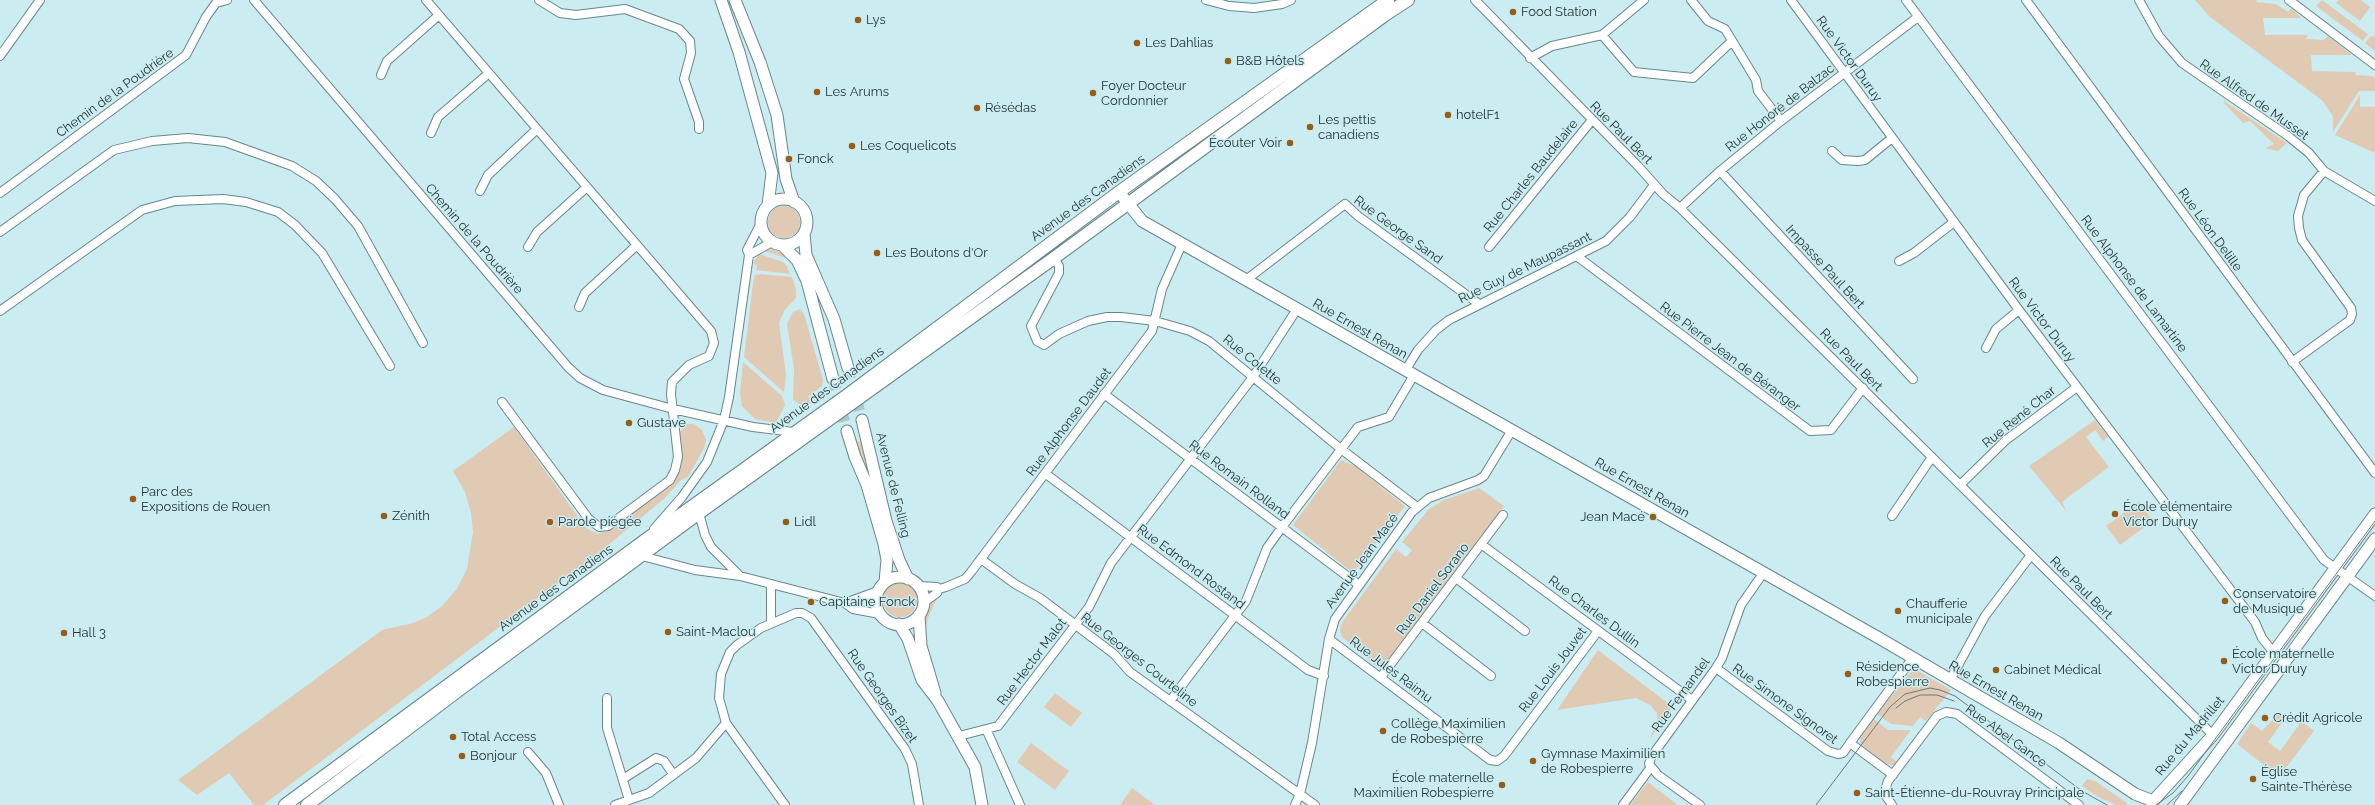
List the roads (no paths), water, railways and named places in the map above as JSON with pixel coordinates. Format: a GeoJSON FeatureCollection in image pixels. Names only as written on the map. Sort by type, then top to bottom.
{"type":"FeatureCollection","features":[{"type":"Feature","properties":{"kind":"main road","name":"Avenue des Canadiens"},"geometry":{"type":"LineString","coordinates":[[285,805],[793,432],[846,396],[1119,192],[1388,0]]}},
{"type":"Feature","properties":{"kind":"main road","name":"Avenue des Canadiens"},"geometry":{"type":"LineString","coordinates":[[307,805],[459,690],[699,513],[1054,258],[1372,24],[1408,0]]}},
{"type":"Feature","properties":{"kind":"street"},"geometry":{"type":"LineString","coordinates":[[0,56],[40,0]]}},
{"type":"Feature","properties":{"kind":"street","name":"Chemin de la Poudrière"},"geometry":{"type":"LineString","coordinates":[[0,193],[186,56],[206,17],[216,3],[227,0]]}},
{"type":"Feature","properties":{"kind":"street","name":"Chemin de la Poudrière"},"geometry":{"type":"LineString","coordinates":[[254,0],[568,367],[597,387],[673,409],[724,420],[793,432]]}},
{"type":"Feature","properties":{"kind":"street"},"geometry":{"type":"LineString","coordinates":[[426,0],[710,331],[714,344],[709,356],[689,365],[672,382],[678,457],[675,470],[670,480],[608,526],[599,527],[588,518],[502,402]]}},
{"type":"Feature","properties":{"kind":"street"},"geometry":{"type":"LineString","coordinates":[[540,0],[560,13],[576,15],[625,9],[679,29],[690,41],[691,53],[684,79],[699,122],[699,129]]}},
{"type":"Feature","properties":{"kind":"street"},"geometry":{"type":"LineString","coordinates":[[644,541],[682,496],[707,462],[724,420],[729,397],[749,255],[747,250],[761,223],[763,212],[768,205],[772,176],[738,52],[721,0]]}},
{"type":"Feature","properties":{"kind":"street"},"geometry":{"type":"LineString","coordinates":[[735,0],[760,62],[777,115],[786,174],[794,202]]}},
{"type":"Feature","properties":{"kind":"street"},"geometry":{"type":"LineString","coordinates":[[1206,0],[1229,6],[1254,8],[1282,4],[1291,0]]}},
{"type":"Feature","properties":{"kind":"street","name":"Rue Paul Bert"},"geometry":{"type":"LineString","coordinates":[[1475,0],[1530,58],[1638,166],[1654,185],[1680,208],[1863,388],[2213,736]]}},
{"type":"Feature","properties":{"kind":"street"},"geometry":{"type":"LineString","coordinates":[[1530,58],[1552,46],[1602,35],[1644,0]]}},
{"type":"Feature","properties":{"kind":"street"},"geometry":{"type":"LineString","coordinates":[[1691,0],[1708,21],[1725,29],[1756,80],[1758,91],[1781,121]]}},
{"type":"Feature","properties":{"kind":"street","name":"Rue Victor Duruy"},"geometry":{"type":"LineString","coordinates":[[1791,0],[1843,73],[2019,310],[2255,622],[2262,638],[2274,653]]}},
{"type":"Feature","properties":{"kind":"street","name":"Rue Alphonse de Lamartine"},"geometry":{"type":"LineString","coordinates":[[1906,0],[2324,560],[2375,596]]}},
{"type":"Feature","properties":{"kind":"street","name":"Rue Léon Delille"},"geometry":{"type":"LineString","coordinates":[[2026,0],[2375,473]]}},
{"type":"Feature","properties":{"kind":"street","name":"Rue Alfred de Musset"},"geometry":{"type":"LineString","coordinates":[[2139,0],[2158,36],[2182,64],[2288,136],[2309,153],[2324,171],[2375,201]]}},
{"type":"Feature","properties":{"kind":"street"},"geometry":{"type":"LineString","coordinates":[[2289,0],[2375,65]]}},
{"type":"Feature","properties":{"kind":"street"},"geometry":{"type":"LineString","coordinates":[[381,75],[387,61],[440,15]]}},
{"type":"Feature","properties":{"kind":"street","name":"Rue Honoré de Balzac"},"geometry":{"type":"LineString","coordinates":[[1680,208],[1720,171],[1781,121],[1918,17]]}},
{"type":"Feature","properties":{"kind":"street"},"geometry":{"type":"LineString","coordinates":[[1602,35],[1634,72],[1693,78],[1732,41]]}},
{"type":"Feature","properties":{"kind":"street"},"geometry":{"type":"LineString","coordinates":[[431,133],[438,116],[489,73]]}},
{"type":"Feature","properties":{"kind":"street","name":"Rue Charles Baudelaire"},"geometry":{"type":"LineString","coordinates":[[1490,247],[1592,120]]}},
{"type":"Feature","properties":{"kind":"street"},"geometry":{"type":"LineString","coordinates":[[480,191],[488,175],[537,129]]}},
{"type":"Feature","properties":{"kind":"street"},"geometry":{"type":"LineString","coordinates":[[0,232],[114,150],[152,141],[188,138],[225,142],[292,166],[316,181],[336,199],[358,226],[423,343]]}},
{"type":"Feature","properties":{"kind":"street"},"geometry":{"type":"LineString","coordinates":[[1832,151],[1842,160],[1858,162],[1865,160],[1892,138]]}},
{"type":"Feature","properties":{"kind":"street","name":"Impasse Paul Bert"},"geometry":{"type":"LineString","coordinates":[[1720,171],[1913,379]]}},
{"type":"Feature","properties":{"kind":"street"},"geometry":{"type":"LineString","coordinates":[[2292,362],[2350,320],[2352,314],[2351,308],[2302,240],[2299,228],[2298,216],[2304,195],[2324,171]]}},
{"type":"Feature","properties":{"kind":"street","name":"Rue Guy de Maupassant"},"geometry":{"type":"LineString","coordinates":[[1170,701],[1246,601],[1267,548],[1282,527],[1312,491],[1341,448],[1358,427],[1389,417],[1418,350],[1436,330],[1463,312],[1578,257],[1606,241],[1618,231],[1654,185]]}},
{"type":"Feature","properties":{"kind":"street"},"geometry":{"type":"LineString","coordinates":[[528,247],[537,232],[587,187]]}},
{"type":"Feature","properties":{"kind":"street","name":"Rue Ernest Renan"},"geometry":{"type":"LineString","coordinates":[[1119,192],[1142,221],[1764,572],[2059,743],[2135,794],[2153,803]]}},
{"type":"Feature","properties":{"kind":"street"},"geometry":{"type":"LineString","coordinates":[[0,311],[142,210],[175,201],[223,199],[246,202],[278,212],[295,224],[322,253],[390,366]]}},
{"type":"Feature","properties":{"kind":"street"},"geometry":{"type":"LineString","coordinates":[[768,205],[781,199],[794,202],[803,209],[806,216],[804,233],[806,255],[834,319],[848,368]]}},
{"type":"Feature","properties":{"kind":"street","name":"Rue George Sand"},"geometry":{"type":"LineString","coordinates":[[1246,280],[1345,204],[1358,216],[1479,304]]}},
{"type":"Feature","properties":{"kind":"street"},"geometry":{"type":"LineString","coordinates":[[1898,261],[1914,253],[1954,222]]}},
{"type":"Feature","properties":{"kind":"street"},"geometry":{"type":"LineString","coordinates":[[761,223],[763,232],[797,260],[807,281],[833,380]]}},
{"type":"Feature","properties":{"kind":"street"},"geometry":{"type":"LineString","coordinates":[[749,255],[777,244],[797,242],[804,233]]}},
{"type":"Feature","properties":{"kind":"street","name":"Rue Alphonse Daudet"},"geometry":{"type":"LineString","coordinates":[[923,604],[937,593],[939,589],[965,579],[1046,474],[1152,331],[1156,321],[1162,288],[1182,244]]}},
{"type":"Feature","properties":{"kind":"street"},"geometry":{"type":"LineString","coordinates":[[578,307],[585,293],[637,245]]}},
{"type":"Feature","properties":{"kind":"street","name":"Rue Pierre Jean de Béranger"},"geometry":{"type":"LineString","coordinates":[[1578,257],[1810,431],[1831,430],[1863,388]]}},
{"type":"Feature","properties":{"kind":"street","name":"Rue Colette"},"geometry":{"type":"LineString","coordinates":[[1054,258],[1059,266],[1059,273],[1031,326],[1033,336],[1037,341],[1044,345],[1059,334],[1088,321],[1121,317],[1156,321],[1190,331],[1209,341],[1341,448],[1417,507]]}},
{"type":"Feature","properties":{"kind":"street","name":"Rue Hector Malot"},"geometry":{"type":"LineString","coordinates":[[963,735],[986,731],[998,726],[1089,607],[1111,563],[1132,538],[1253,377],[1297,309]]}},
{"type":"Feature","properties":{"kind":"street"},"geometry":{"type":"LineString","coordinates":[[1986,348],[1996,329],[2019,310]]}},
{"type":"Feature","properties":{"kind":"street","name":"Rue René Char"},"geometry":{"type":"LineString","coordinates":[[1960,485],[2006,440],[2077,387]]}},
{"type":"Feature","properties":{"kind":"street","name":"Rue Romain Rolland"},"geometry":{"type":"LineString","coordinates":[[1104,394],[1359,586]]}},
{"type":"Feature","properties":{"kind":"street","name":"Avenue de Felling"},"geometry":{"type":"LineString","coordinates":[[862,420],[886,521],[899,560],[908,578]]}},
{"type":"Feature","properties":{"kind":"street","name":"Avenue Jean Macé"},"geometry":{"type":"LineString","coordinates":[[1295,805],[1300,794],[1324,676],[1329,639],[1335,619],[1417,507],[1429,498],[1474,482],[1484,476],[1512,430]]}},
{"type":"Feature","properties":{"kind":"street","name":"Avenue de Felling"},"geometry":{"type":"LineString","coordinates":[[847,431],[855,457],[867,485],[884,544],[887,560],[885,582]]}},
{"type":"Feature","properties":{"kind":"street"},"geometry":{"type":"LineString","coordinates":[[1892,516],[1932,457]]}},
{"type":"Feature","properties":{"kind":"street","name":"Rue Edmond Rostand"},"geometry":{"type":"LineString","coordinates":[[1046,474],[1308,670],[1324,676]]}},
{"type":"Feature","properties":{"kind":"street"},"geometry":{"type":"LineString","coordinates":[[699,513],[705,535],[711,547],[740,576]]}},
{"type":"Feature","properties":{"kind":"street","name":"Rue du Madrillet"},"geometry":{"type":"LineString","coordinates":[[2153,803],[2213,736],[2334,568],[2375,514]]}},
{"type":"Feature","properties":{"kind":"street","name":"Rue Daniel Sorano"},"geometry":{"type":"LineString","coordinates":[[1381,677],[1503,515]]}},
{"type":"Feature","properties":{"kind":"street"},"geometry":{"type":"LineString","coordinates":[[2180,805],[2375,539]]}},
{"type":"Feature","properties":{"kind":"street","name":"Rue Charles Dullin"},"geometry":{"type":"LineString","coordinates":[[1481,544],[1692,700]]}},
{"type":"Feature","properties":{"kind":"street"},"geometry":{"type":"LineString","coordinates":[[1950,680],[1984,616],[2031,555]]}},
{"type":"Feature","properties":{"kind":"street"},"geometry":{"type":"LineString","coordinates":[[642,556],[695,570],[740,576],[770,585],[845,603],[850,608],[880,614]]}},
{"type":"Feature","properties":{"kind":"street","name":"Rue Georges Courteline"},"geometry":{"type":"LineString","coordinates":[[981,559],[1114,654],[1130,672],[1209,730],[1242,750],[1315,805]]}},
{"type":"Feature","properties":{"kind":"street","name":"Rue Fernandel"},"geometry":{"type":"LineString","coordinates":[[1623,805],[1651,767],[1649,764],[1651,757],[1716,668],[1722,658],[1741,605],[1764,572]]}},
{"type":"Feature","properties":{"kind":"street"},"geometry":{"type":"LineString","coordinates":[[919,615],[908,623],[899,624],[886,620],[880,614],[876,603],[878,592],[885,582],[896,577],[908,578],[919,586],[923,594],[923,604],[919,615],[921,646],[938,701]]}},
{"type":"Feature","properties":{"kind":"street"},"geometry":{"type":"LineString","coordinates":[[1456,578],[1525,631]]}},
{"type":"Feature","properties":{"kind":"street"},"geometry":{"type":"LineString","coordinates":[[770,585],[771,624],[752,633],[730,652],[721,674],[719,698],[726,723],[785,805]]}},
{"type":"Feature","properties":{"kind":"street","name":"Rue Alphonse Daudet"},"geometry":{"type":"LineString","coordinates":[[919,586],[937,587],[939,589]]}},
{"type":"Feature","properties":{"kind":"street"},"geometry":{"type":"LineString","coordinates":[[845,603],[878,592]]}},
{"type":"Feature","properties":{"kind":"street","name":"Rue Georges Bizet"},"geometry":{"type":"LineString","coordinates":[[771,624],[789,615],[802,613],[811,618],[905,749],[912,764],[919,805]]}},
{"type":"Feature","properties":{"kind":"street"},"geometry":{"type":"LineString","coordinates":[[1422,623],[1491,676]]}},
{"type":"Feature","properties":{"kind":"street"},"geometry":{"type":"LineString","coordinates":[[899,624],[908,639],[922,680],[963,735],[975,767],[982,805]]}},
{"type":"Feature","properties":{"kind":"street","name":"Rue Louis Jouvet"},"geometry":{"type":"LineString","coordinates":[[1497,760],[1504,756],[1598,631]]}},
{"type":"Feature","properties":{"kind":"street","name":"Rue Jules Raimu"},"geometry":{"type":"LineString","coordinates":[[1329,639],[1490,760],[1497,760]]}},
{"type":"Feature","properties":{"kind":"street","name":"Rue Simone Signoret"},"geometry":{"type":"LineString","coordinates":[[1716,668],[1828,752],[1838,754],[1843,752],[1912,659]]}},
{"type":"Feature","properties":{"kind":"street"},"geometry":{"type":"LineString","coordinates":[[607,698],[607,728],[612,749],[630,800]]}},
{"type":"Feature","properties":{"kind":"street","name":"Rue Abel Gance"},"geometry":{"type":"LineString","coordinates":[[1892,805],[1884,794],[1885,786],[1938,716],[1946,712],[1957,714],[2079,805]]}},
{"type":"Feature","properties":{"kind":"street"},"geometry":{"type":"LineString","coordinates":[[615,805],[649,792],[702,753],[726,723]]}},
{"type":"Feature","properties":{"kind":"street"},"geometry":{"type":"LineString","coordinates":[[986,731],[1020,805]]}},
{"type":"Feature","properties":{"kind":"street"},"geometry":{"type":"LineString","coordinates":[[1850,743],[1893,775]]}},
{"type":"Feature","properties":{"kind":"street"},"geometry":{"type":"LineString","coordinates":[[528,752],[546,773],[559,805]]}},
{"type":"Feature","properties":{"kind":"street"},"geometry":{"type":"LineString","coordinates":[[623,779],[656,758],[664,761],[673,774]]}},
{"type":"Feature","properties":{"kind":"street"},"geometry":{"type":"LineString","coordinates":[[1651,767],[1658,775],[1700,805]]}},
{"type":"Feature","properties":{"kind":"tunnel"},"geometry":{"type":"LineString","coordinates":[[848,368],[862,420]]}},
{"type":"Feature","properties":{"kind":"tunnel"},"geometry":{"type":"LineString","coordinates":[[833,379],[847,431]]}},
{"type":"Feature","properties":{"kind":"tram line"},"geometry":{"type":"LineString","coordinates":[[2156,805],[2173,793],[2188,776],[2375,521]]}},
{"type":"Feature","properties":{"kind":"tram line"},"geometry":{"type":"LineString","coordinates":[[1816,805],[1890,707],[1905,694],[1930,688],[1955,696],[2082,791],[2107,805]]}},
{"type":"Feature","properties":{"kind":"tram line"},"geometry":{"type":"LineString","coordinates":[[1896,708],[1905,701],[1920,695],[1937,695],[1954,701]]}},
{"type":"Feature","properties":{"kind":"tram line"},"geometry":{"type":"LineString","coordinates":[[2167,805],[2182,791]]}},
{"type":"Feature","properties":{"kind":"place","name":"Food Station"},"geometry":{"type":"Point","coordinates":[1513,12]}},
{"type":"Feature","properties":{"kind":"place","name":"Lys"},"geometry":{"type":"Point","coordinates":[858,20]}},
{"type":"Feature","properties":{"kind":"place","name":"Les Dahlias"},"geometry":{"type":"Point","coordinates":[1137,43]}},
{"type":"Feature","properties":{"kind":"place","name":"B&B Hôtels"},"geometry":{"type":"Point","coordinates":[1228,61]}},
{"type":"Feature","properties":{"kind":"place","name":"Les Arums"},"geometry":{"type":"Point","coordinates":[817,92]}},
{"type":"Feature","properties":{"kind":"place","name":"Foyer Docteur Cordonnier"},"geometry":{"type":"Point","coordinates":[1093,93]}},
{"type":"Feature","properties":{"kind":"place","name":"Résédas"},"geometry":{"type":"Point","coordinates":[977,108]}},
{"type":"Feature","properties":{"kind":"place","name":"hotelF1"},"geometry":{"type":"Point","coordinates":[1448,115]}},
{"type":"Feature","properties":{"kind":"place","name":"Les pettis canadiens"},"geometry":{"type":"Point","coordinates":[1310,127]}},
{"type":"Feature","properties":{"kind":"place","name":"Écouter Voir"},"geometry":{"type":"Point","coordinates":[1290,143]}},
{"type":"Feature","properties":{"kind":"place","name":"Les Coquelicots"},"geometry":{"type":"Point","coordinates":[852,146]}},
{"type":"Feature","properties":{"kind":"place","name":"Fonck"},"geometry":{"type":"Point","coordinates":[789,159]}},
{"type":"Feature","properties":{"kind":"place","name":"Les Boutons d'Or"},"geometry":{"type":"Point","coordinates":[877,253]}},
{"type":"Feature","properties":{"kind":"place","name":"Gustave"},"geometry":{"type":"Point","coordinates":[629,423]}},
{"type":"Feature","properties":{"kind":"place","name":"Parc des Expositions de Rouen"},"geometry":{"type":"Point","coordinates":[133,499]}},
{"type":"Feature","properties":{"kind":"place","name":"École élémentaire Victor Duruy"},"geometry":{"type":"Point","coordinates":[2115,514]}},
{"type":"Feature","properties":{"kind":"place","name":"Zénith"},"geometry":{"type":"Point","coordinates":[384,516]}},
{"type":"Feature","properties":{"kind":"place","name":"Jean Macé"},"geometry":{"type":"Point","coordinates":[1653,517]}},
{"type":"Feature","properties":{"kind":"place","name":"Parole piégée"},"geometry":{"type":"Point","coordinates":[550,522]}},
{"type":"Feature","properties":{"kind":"place","name":"Lidl"},"geometry":{"type":"Point","coordinates":[786,522]}},
{"type":"Feature","properties":{"kind":"place","name":"Conservatoire de Musique"},"geometry":{"type":"Point","coordinates":[2225,601]}},
{"type":"Feature","properties":{"kind":"place","name":"Capitaine Fonck"},"geometry":{"type":"Point","coordinates":[811,602]}},
{"type":"Feature","properties":{"kind":"place","name":"Chaufferie municipale"},"geometry":{"type":"Point","coordinates":[1898,611]}},
{"type":"Feature","properties":{"kind":"place","name":"Saint-Maclou"},"geometry":{"type":"Point","coordinates":[668,632]}},
{"type":"Feature","properties":{"kind":"place","name":"Hall 3"},"geometry":{"type":"Point","coordinates":[64,633]}},
{"type":"Feature","properties":{"kind":"place","name":"École maternelle Victor Duruy"},"geometry":{"type":"Point","coordinates":[2224,661]}},
{"type":"Feature","properties":{"kind":"place","name":"Cabinet Médical"},"geometry":{"type":"Point","coordinates":[1996,670]}},
{"type":"Feature","properties":{"kind":"place","name":"Résidence Robespierre"},"geometry":{"type":"Point","coordinates":[1848,674]}},
{"type":"Feature","properties":{"kind":"place","name":"Crédit Agricole"},"geometry":{"type":"Point","coordinates":[2265,718]}},
{"type":"Feature","properties":{"kind":"place","name":"Collège Maximilien de Robespierre"},"geometry":{"type":"Point","coordinates":[1383,731]}},
{"type":"Feature","properties":{"kind":"place","name":"Total Access"},"geometry":{"type":"Point","coordinates":[453,737]}},
{"type":"Feature","properties":{"kind":"place","name":"Bonjour"},"geometry":{"type":"Point","coordinates":[462,756]}},
{"type":"Feature","properties":{"kind":"place","name":"Gymnase Maximilien de Robespierre"},"geometry":{"type":"Point","coordinates":[1533,761]}},
{"type":"Feature","properties":{"kind":"place","name":"Église Sainte-Thérèse"},"geometry":{"type":"Point","coordinates":[2253,779]}},
{"type":"Feature","properties":{"kind":"place","name":"École maternelle Maximilien Robespierre"},"geometry":{"type":"Point","coordinates":[1502,785]}},
{"type":"Feature","properties":{"kind":"place","name":"Saint-Étienne-du-Rouvray Principale"},"geometry":{"type":"Point","coordinates":[1857,793]}}]}
